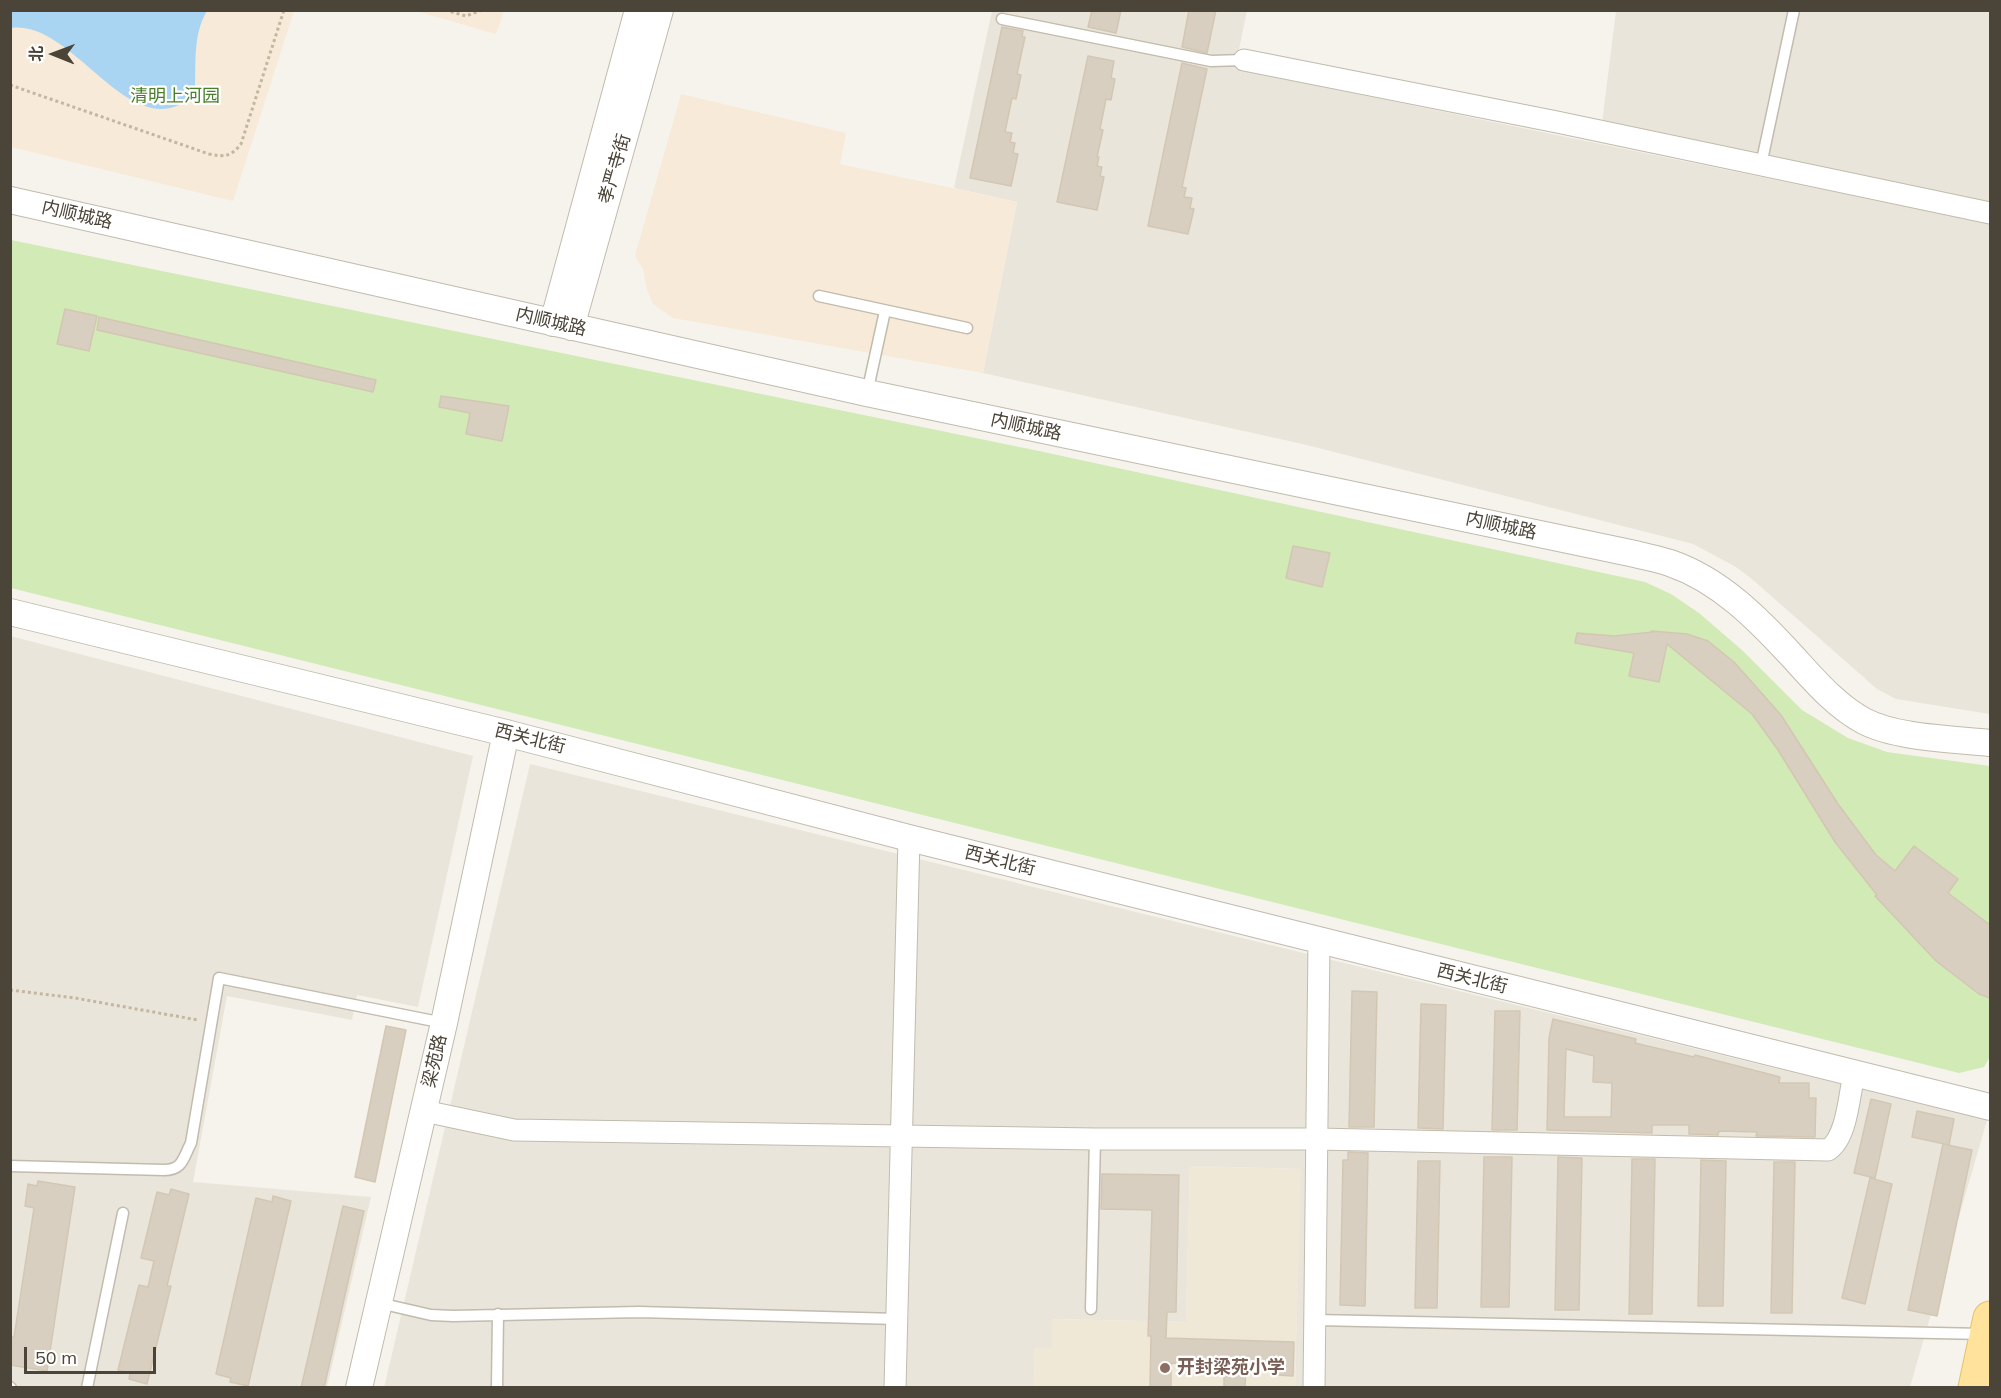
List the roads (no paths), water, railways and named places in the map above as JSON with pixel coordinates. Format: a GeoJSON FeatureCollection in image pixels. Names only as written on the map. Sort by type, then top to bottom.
{"type":"FeatureCollection","features":[{"type":"Feature","properties":{"kind":"main road"},"geometry":{"type":"LineString","coordinates":[[1975,1388],[1989,1326]]}},
{"type":"Feature","properties":{"kind":"street","name":"孝严寺街"},"geometry":{"type":"LineString","coordinates":[[562,325],[638,10]]}},
{"type":"Feature","properties":{"kind":"street","name":"孝严寺街"},"geometry":{"type":"LineString","coordinates":[[562,325],[660,10]]}},
{"type":"Feature","properties":{"kind":"street"},"geometry":{"type":"LineString","coordinates":[[1244,60],[1990,213]]}},
{"type":"Feature","properties":{"kind":"street","name":"内顺城路"},"geometry":{"type":"LineString","coordinates":[[10,200],[867,393],[1623,551],[1671,563],[1697,575],[1724,592],[1759,621],[1823,689],[1844,708],[1864,721],[1898,732],[1990,743]]}},
{"type":"Feature","properties":{"kind":"street","name":"西关北街"},"geometry":{"type":"LineString","coordinates":[[10,612],[506,733],[909,838],[1990,1107]]}},
{"type":"Feature","properties":{"kind":"street","name":"梁苑路"},"geometry":{"type":"LineString","coordinates":[[359,1388],[444,1023],[506,733]]}},
{"type":"Feature","properties":{"kind":"street"},"geometry":{"type":"LineString","coordinates":[[895,1388],[909,838]]}},
{"type":"Feature","properties":{"kind":"street"},"geometry":{"type":"LineString","coordinates":[[1314,1388],[1319,941]]}},
{"type":"Feature","properties":{"kind":"street"},"geometry":{"type":"LineString","coordinates":[[424,1111],[514,1130],[1095,1139],[1317,1139],[1828,1150],[1835,1146],[1841,1136],[1854,1074]]}},
{"type":"Feature","properties":{"kind":"lane"},"geometry":{"type":"LineString","coordinates":[[1761,165],[1794,10]]}},
{"type":"Feature","properties":{"kind":"lane"},"geometry":{"type":"LineString","coordinates":[[1002,19],[1211,61],[1244,60]]}},
{"type":"Feature","properties":{"kind":"lane"},"geometry":{"type":"LineString","coordinates":[[819,296],[967,328]]}},
{"type":"Feature","properties":{"kind":"lane"},"geometry":{"type":"LineString","coordinates":[[867,393],[885,311]]}},
{"type":"Feature","properties":{"kind":"lane"},"geometry":{"type":"LineString","coordinates":[[10,1166],[173,1170],[180,1166],[191,1143],[219,978],[444,1023]]}},
{"type":"Feature","properties":{"kind":"lane"},"geometry":{"type":"LineString","coordinates":[[1091,1309],[1095,1139]]}},
{"type":"Feature","properties":{"kind":"lane"},"geometry":{"type":"LineString","coordinates":[[87,1388],[123,1213]]}},
{"type":"Feature","properties":{"kind":"lane"},"geometry":{"type":"LineString","coordinates":[[378,1303],[431,1315],[471,1317],[498,1314],[639,1312],[897,1319]]}},
{"type":"Feature","properties":{"kind":"lane"},"geometry":{"type":"LineString","coordinates":[[497,1388],[498,1314]]}},
{"type":"Feature","properties":{"kind":"lane"},"geometry":{"type":"LineString","coordinates":[[1315,1320],[1989,1326]]}},
{"type":"Feature","properties":{"kind":"water"},"geometry":{"type":"Polygon","coordinates":[[[10,11],[207,11],[197,39],[195,88],[179,105],[158,109],[137,103],[116,90],[54,40],[33,30],[11,28],[10,11]]]}},
{"type":"Feature","properties":{"kind":"place","name":"开封梁苑小学"},"geometry":{"type":"Point","coordinates":[1165,1368]}},
{"type":"Feature","properties":{"kind":"park label","name":"清明上河园"},"geometry":{"type":"Point","coordinates":[175,97]}}]}
